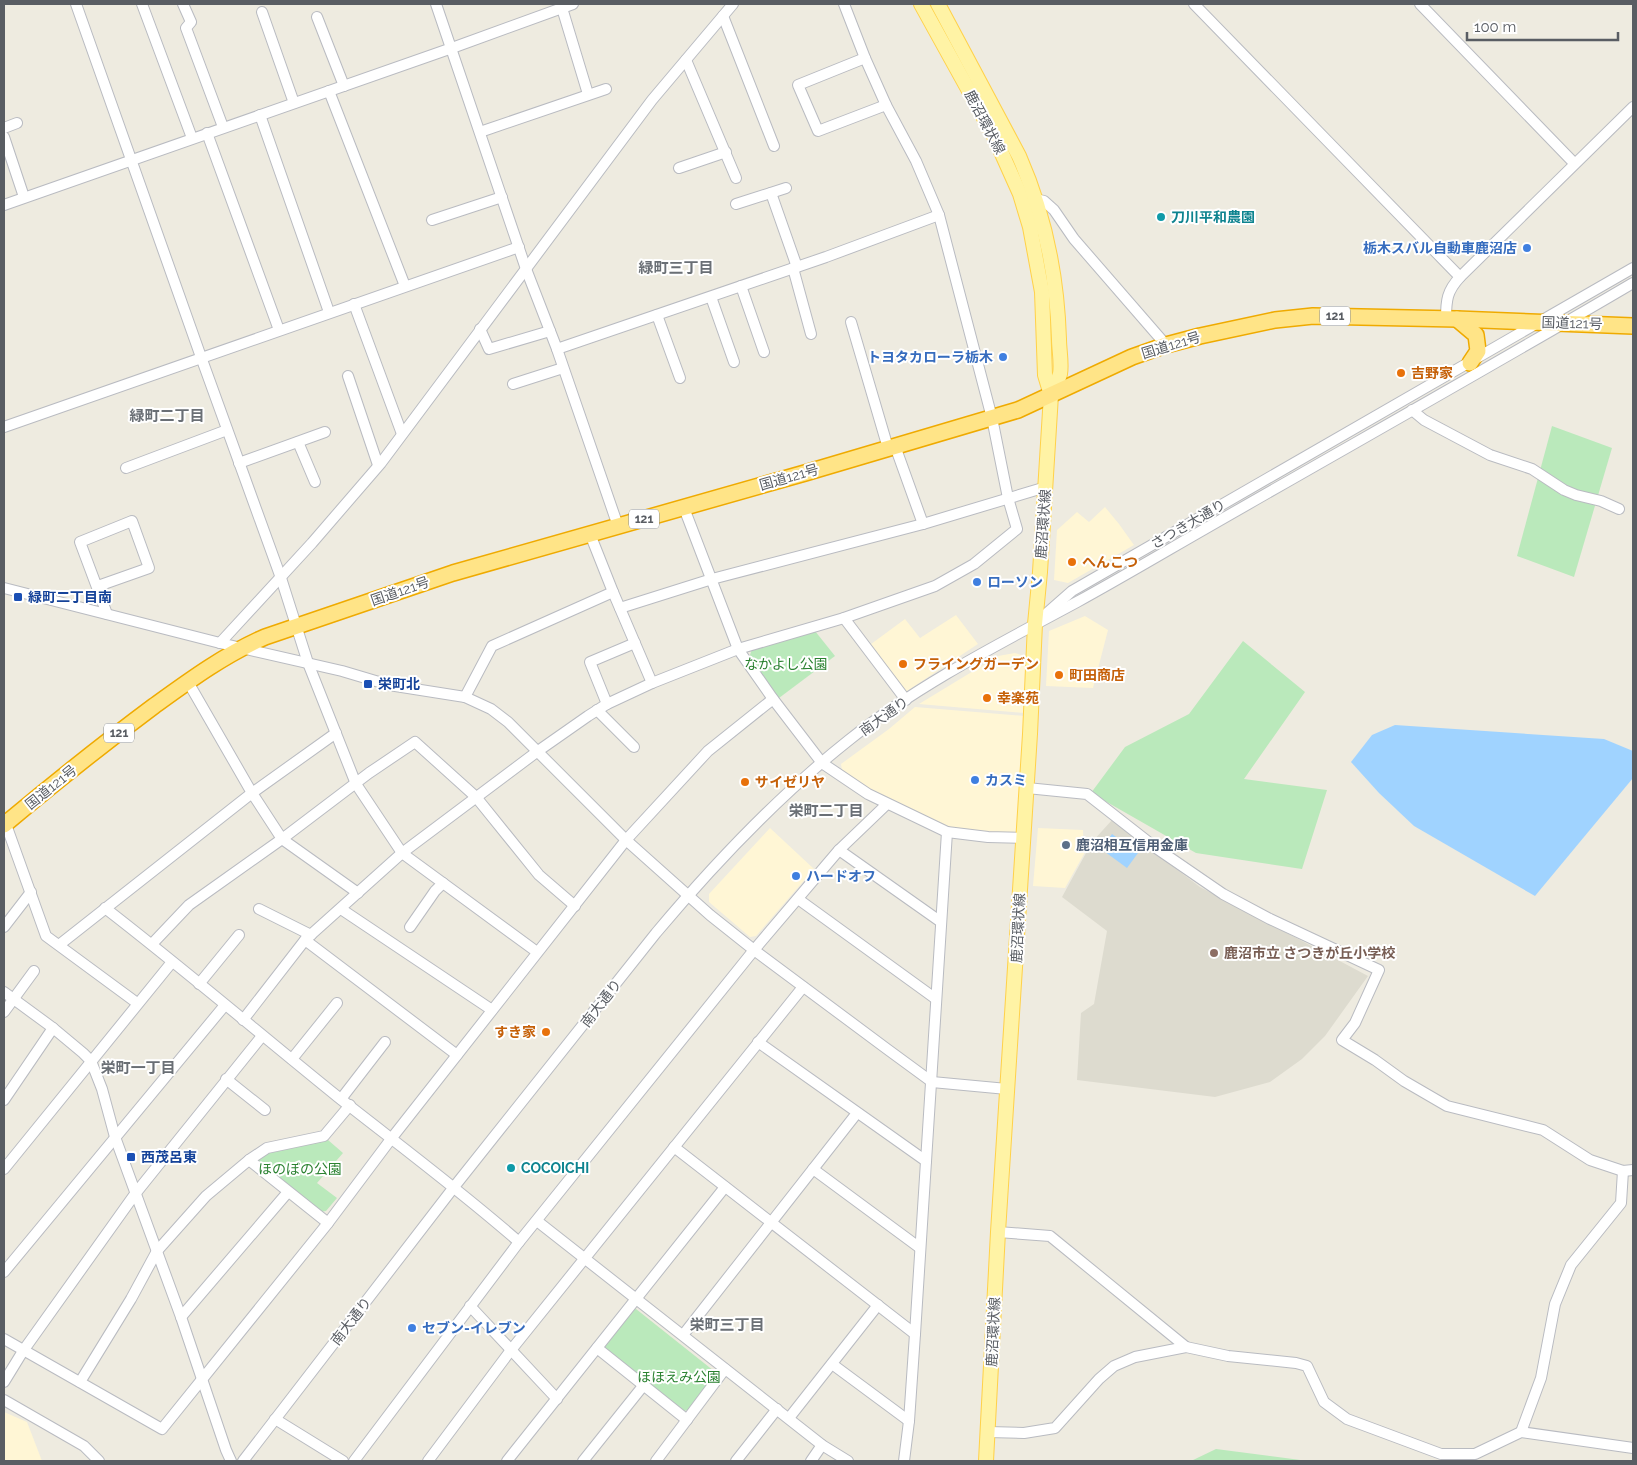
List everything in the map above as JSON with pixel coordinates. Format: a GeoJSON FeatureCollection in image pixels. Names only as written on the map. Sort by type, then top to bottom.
{"type":"FeatureCollection","features":[{"type":"Feature","properties":{"kind":"highway","name":"国道121号"},"geometry":{"type":"LineString","coordinates":[[4,822],[129,725],[188,682],[240,648],[265,637],[453,573],[684,508],[1018,410],[1100,371],[1166,345],[1274,320],[1313,316],[1633,326]]}},
{"type":"Feature","properties":{"kind":"highway"},"geometry":{"type":"LineString","coordinates":[[1452,319],[1476,335],[1478,351],[1470,363]]}},
{"type":"Feature","properties":{"kind":"main road","name":"鹿沼環状線"},"geometry":{"type":"LineString","coordinates":[[921,4],[994,136],[1020,194],[1030,227],[1042,292],[1045,375],[1051,395]]}},
{"type":"Feature","properties":{"kind":"main road","name":"鹿沼環状線"},"geometry":{"type":"LineString","coordinates":[[938,4],[1019,156],[1036,199],[1051,256],[1057,299],[1060,373],[1051,395],[1035,624],[1027,788],[998,1232],[986,1461]]}},
{"type":"Feature","properties":{"kind":"street"},"geometry":{"type":"LineString","coordinates":[[76,4],[200,357],[281,578],[308,663],[356,784],[402,853],[537,952]]}},
{"type":"Feature","properties":{"kind":"street"},"geometry":{"type":"LineString","coordinates":[[142,4],[192,138]]}},
{"type":"Feature","properties":{"kind":"street"},"geometry":{"type":"LineString","coordinates":[[184,4],[191,22],[186,28],[224,127]]}},
{"type":"Feature","properties":{"kind":"street"},"geometry":{"type":"LineString","coordinates":[[436,4],[526,269],[550,331],[618,526]]}},
{"type":"Feature","properties":{"kind":"street"},"geometry":{"type":"LineString","coordinates":[[4,204],[573,4]]}},
{"type":"Feature","properties":{"kind":"street"},"geometry":{"type":"LineString","coordinates":[[220,644],[312,544],[378,465],[652,100],[733,4]]}},
{"type":"Feature","properties":{"kind":"street"},"geometry":{"type":"LineString","coordinates":[[243,1020],[308,937],[402,853],[538,751],[597,710],[652,683],[738,649],[844,618],[935,586],[974,564],[1017,529],[1008,498],[992,418],[939,215],[916,161],[886,105],[844,4]]}},
{"type":"Feature","properties":{"kind":"street"},"geometry":{"type":"LineString","coordinates":[[1194,4],[1460,277]]}},
{"type":"Feature","properties":{"kind":"street"},"geometry":{"type":"LineString","coordinates":[[1420,4],[1574,163]]}},
{"type":"Feature","properties":{"kind":"street"},"geometry":{"type":"LineString","coordinates":[[562,8],[588,94]]}},
{"type":"Feature","properties":{"kind":"street"},"geometry":{"type":"LineString","coordinates":[[262,12],[294,103]]}},
{"type":"Feature","properties":{"kind":"street"},"geometry":{"type":"LineString","coordinates":[[723,16],[774,146]]}},
{"type":"Feature","properties":{"kind":"street"},"geometry":{"type":"LineString","coordinates":[[316,17],[344,86]]}},
{"type":"Feature","properties":{"kind":"street"},"geometry":{"type":"LineString","coordinates":[[865,58],[798,85],[818,131],[886,105]]}},
{"type":"Feature","properties":{"kind":"street"},"geometry":{"type":"LineString","coordinates":[[686,60],[736,178]]}},
{"type":"Feature","properties":{"kind":"street"},"geometry":{"type":"LineString","coordinates":[[480,132],[606,89]]}},
{"type":"Feature","properties":{"kind":"street"},"geometry":{"type":"LineString","coordinates":[[329,91],[405,286]]}},
{"type":"Feature","properties":{"kind":"street"},"geometry":{"type":"LineString","coordinates":[[1452,319],[1447,299],[1452,286],[1574,163],[1633,107]]}},
{"type":"Feature","properties":{"kind":"street"},"geometry":{"type":"LineString","coordinates":[[260,115],[329,312]]}},
{"type":"Feature","properties":{"kind":"street"},"geometry":{"type":"LineString","coordinates":[[4,128],[17,123]]}},
{"type":"Feature","properties":{"kind":"street"},"geometry":{"type":"LineString","coordinates":[[207,133],[279,330]]}},
{"type":"Feature","properties":{"kind":"street"},"geometry":{"type":"LineString","coordinates":[[4,137],[24,197]]}},
{"type":"Feature","properties":{"kind":"street"},"geometry":{"type":"LineString","coordinates":[[679,168],[726,152]]}},
{"type":"Feature","properties":{"kind":"street"},"geometry":{"type":"LineString","coordinates":[[736,204],[786,188]]}},
{"type":"Feature","properties":{"kind":"street"},"geometry":{"type":"LineString","coordinates":[[771,193],[795,268],[811,334]]}},
{"type":"Feature","properties":{"kind":"street"},"geometry":{"type":"LineString","coordinates":[[432,220],[502,197]]}},
{"type":"Feature","properties":{"kind":"street"},"geometry":{"type":"LineString","coordinates":[[1036,199],[1044,201],[1054,210],[1074,239],[1166,345]]}},
{"type":"Feature","properties":{"kind":"street"},"geometry":{"type":"LineString","coordinates":[[556,349],[795,268],[939,215]]}},
{"type":"Feature","properties":{"kind":"street"},"geometry":{"type":"LineString","coordinates":[[4,427],[519,247]]}},
{"type":"Feature","properties":{"kind":"street","name":"さつき大通り"},"geometry":{"type":"LineString","coordinates":[[1035,624],[1072,591],[1633,268]]}},
{"type":"Feature","properties":{"kind":"street","name":"さつき大通り"},"geometry":{"type":"LineString","coordinates":[[1035,624],[1079,601],[1633,283]]}},
{"type":"Feature","properties":{"kind":"street"},"geometry":{"type":"LineString","coordinates":[[741,286],[764,352]]}},
{"type":"Feature","properties":{"kind":"street"},"geometry":{"type":"LineString","coordinates":[[711,297],[734,362]]}},
{"type":"Feature","properties":{"kind":"street"},"geometry":{"type":"LineString","coordinates":[[354,304],[402,434]]}},
{"type":"Feature","properties":{"kind":"street"},"geometry":{"type":"LineString","coordinates":[[657,315],[680,378]]}},
{"type":"Feature","properties":{"kind":"street"},"geometry":{"type":"LineString","coordinates":[[850,322],[891,447],[923,524]]}},
{"type":"Feature","properties":{"kind":"street"},"geometry":{"type":"LineString","coordinates":[[480,329],[489,350],[550,331]]}},
{"type":"Feature","properties":{"kind":"street"},"geometry":{"type":"LineString","coordinates":[[513,384],[563,368]]}},
{"type":"Feature","properties":{"kind":"street"},"geometry":{"type":"LineString","coordinates":[[348,376],[378,465]]}},
{"type":"Feature","properties":{"kind":"street"},"geometry":{"type":"LineString","coordinates":[[1412,410],[1424,420],[1500,460],[1532,469],[1564,490],[1601,501],[1619,509]]}},
{"type":"Feature","properties":{"kind":"street"},"geometry":{"type":"LineString","coordinates":[[126,468],[227,430]]}},
{"type":"Feature","properties":{"kind":"street"},"geometry":{"type":"LineString","coordinates":[[239,463],[325,432]]}},
{"type":"Feature","properties":{"kind":"street"},"geometry":{"type":"LineString","coordinates":[[298,442],[315,482]]}},
{"type":"Feature","properties":{"kind":"street"},"geometry":{"type":"LineString","coordinates":[[620,608],[712,579],[923,524],[1046,487]]}},
{"type":"Feature","properties":{"kind":"street"},"geometry":{"type":"LineString","coordinates":[[684,508],[738,649],[822,763],[868,794],[947,832],[988,837],[1023,838]]}},
{"type":"Feature","properties":{"kind":"street"},"geometry":{"type":"LineString","coordinates":[[98,586],[149,568],[132,522],[80,542],[107,614]]}},
{"type":"Feature","properties":{"kind":"street"},"geometry":{"type":"LineString","coordinates":[[590,534],[652,683]]}},
{"type":"Feature","properties":{"kind":"street"},"geometry":{"type":"LineString","coordinates":[[4,588],[220,644],[308,663],[389,685],[465,697],[491,709],[500,715],[538,751],[626,840],[710,915],[803,987],[932,1082],[1007,1089]]}},
{"type":"Feature","properties":{"kind":"street"},"geometry":{"type":"LineString","coordinates":[[465,697],[492,646],[613,592]]}},
{"type":"Feature","properties":{"kind":"street"},"geometry":{"type":"LineString","coordinates":[[844,618],[906,700]]}},
{"type":"Feature","properties":{"kind":"street","name":"南大通り"},"geometry":{"type":"LineString","coordinates":[[243,1461],[454,1187],[688,895],[750,829],[850,740],[906,700],[1035,624]]}},
{"type":"Feature","properties":{"kind":"street"},"geometry":{"type":"LineString","coordinates":[[607,704],[590,662],[635,643]]}},
{"type":"Feature","properties":{"kind":"street"},"geometry":{"type":"LineString","coordinates":[[188,682],[252,793],[282,839],[358,893]]}},
{"type":"Feature","properties":{"kind":"street"},"geometry":{"type":"LineString","coordinates":[[4,1339],[162,1430],[328,1223],[391,1139],[626,840],[708,751],[773,699]]}},
{"type":"Feature","properties":{"kind":"street"},"geometry":{"type":"LineString","coordinates":[[597,710],[634,748]]}},
{"type":"Feature","properties":{"kind":"street"},"geometry":{"type":"LineString","coordinates":[[59,945],[252,793],[336,733]]}},
{"type":"Feature","properties":{"kind":"street"},"geometry":{"type":"LineString","coordinates":[[152,944],[189,905],[282,839],[369,773],[415,742],[476,797],[539,875],[575,906]]}},
{"type":"Feature","properties":{"kind":"street"},"geometry":{"type":"LineString","coordinates":[[1027,788],[1087,794],[1156,848],[1223,894],[1379,970],[1355,1023],[1342,1040],[1375,1060],[1404,1081],[1447,1106],[1543,1130],[1590,1160],[1628,1170],[1620,1203],[1571,1265],[1555,1304],[1541,1378],[1521,1432]]}},
{"type":"Feature","properties":{"kind":"street"},"geometry":{"type":"LineString","coordinates":[[354,1461],[520,1242],[754,950],[839,850],[887,804]]}},
{"type":"Feature","properties":{"kind":"street"},"geometry":{"type":"LineString","coordinates":[[4,822],[46,936],[137,1003]]}},
{"type":"Feature","properties":{"kind":"street"},"geometry":{"type":"LineString","coordinates":[[904,1461],[915,1334],[947,832]]}},
{"type":"Feature","properties":{"kind":"street"},"geometry":{"type":"LineString","coordinates":[[839,850],[941,922]]}},
{"type":"Feature","properties":{"kind":"street"},"geometry":{"type":"LineString","coordinates":[[410,927],[435,891],[443,883]]}},
{"type":"Feature","properties":{"kind":"street"},"geometry":{"type":"LineString","coordinates":[[4,927],[31,892]]}},
{"type":"Feature","properties":{"kind":"street"},"geometry":{"type":"LineString","coordinates":[[798,900],[936,999]]}},
{"type":"Feature","properties":{"kind":"street"},"geometry":{"type":"LineString","coordinates":[[105,908],[520,1242]]}},
{"type":"Feature","properties":{"kind":"street"},"geometry":{"type":"LineString","coordinates":[[259,909],[308,937],[457,1055]]}},
{"type":"Feature","properties":{"kind":"street"},"geometry":{"type":"LineString","coordinates":[[341,909],[492,1010]]}},
{"type":"Feature","properties":{"kind":"street"},"geometry":{"type":"LineString","coordinates":[[199,984],[239,935]]}},
{"type":"Feature","properties":{"kind":"street"},"geometry":{"type":"LineString","coordinates":[[4,1169],[172,962]]}},
{"type":"Feature","properties":{"kind":"street"},"geometry":{"type":"LineString","coordinates":[[4,1012],[34,971]]}},
{"type":"Feature","properties":{"kind":"street"},"geometry":{"type":"LineString","coordinates":[[428,1461],[511,1350],[803,987]]}},
{"type":"Feature","properties":{"kind":"street"},"geometry":{"type":"LineString","coordinates":[[4,992],[53,1028],[91,1061],[102,1090],[115,1137],[231,1461]]}},
{"type":"Feature","properties":{"kind":"street"},"geometry":{"type":"LineString","coordinates":[[292,1059],[337,1003]]}},
{"type":"Feature","properties":{"kind":"street"},"geometry":{"type":"LineString","coordinates":[[6,1266],[225,1005]]}},
{"type":"Feature","properties":{"kind":"street"},"geometry":{"type":"LineString","coordinates":[[4,1100],[53,1028]]}},
{"type":"Feature","properties":{"kind":"street"},"geometry":{"type":"LineString","coordinates":[[4,1382],[23,1351],[135,1194],[262,1036]]}},
{"type":"Feature","properties":{"kind":"street"},"geometry":{"type":"LineString","coordinates":[[341,1099],[385,1042]]}},
{"type":"Feature","properties":{"kind":"street"},"geometry":{"type":"LineString","coordinates":[[758,1042],[926,1161]]}},
{"type":"Feature","properties":{"kind":"street"},"geometry":{"type":"LineString","coordinates":[[226,1079],[265,1110]]}},
{"type":"Feature","properties":{"kind":"street"},"geometry":{"type":"LineString","coordinates":[[80,1382],[131,1299],[157,1250],[206,1196],[249,1160],[267,1148],[324,1136],[350,1105]]}},
{"type":"Feature","properties":{"kind":"street"},"geometry":{"type":"LineString","coordinates":[[683,1335],[857,1113]]}},
{"type":"Feature","properties":{"kind":"street"},"geometry":{"type":"LineString","coordinates":[[674,1147],[915,1334]]}},
{"type":"Feature","properties":{"kind":"street"},"geometry":{"type":"LineString","coordinates":[[249,1160],[328,1223]]}},
{"type":"Feature","properties":{"kind":"street"},"geometry":{"type":"LineString","coordinates":[[813,1169],[920,1248]]}},
{"type":"Feature","properties":{"kind":"street"},"geometry":{"type":"LineString","coordinates":[[507,1461],[725,1187]]}},
{"type":"Feature","properties":{"kind":"street"},"geometry":{"type":"LineString","coordinates":[[181,1317],[288,1192]]}},
{"type":"Feature","properties":{"kind":"street"},"geometry":{"type":"LineString","coordinates":[[537,1221],[822,1445],[848,1461]]}},
{"type":"Feature","properties":{"kind":"street"},"geometry":{"type":"LineString","coordinates":[[998,1232],[1050,1236],[1186,1347]]}},
{"type":"Feature","properties":{"kind":"street"},"geometry":{"type":"LineString","coordinates":[[789,1418],[878,1305]]}},
{"type":"Feature","properties":{"kind":"street"},"geometry":{"type":"LineString","coordinates":[[470,1306],[556,1399]]}},
{"type":"Feature","properties":{"kind":"street"},"geometry":{"type":"LineString","coordinates":[[988,1432],[1024,1433],[1055,1428],[1091,1386],[1114,1366],[1135,1357],[1186,1347],[1228,1356],[1296,1363],[1307,1366],[1324,1402],[1347,1419],[1441,1454],[1476,1454],[1521,1432],[1633,1448]]}},
{"type":"Feature","properties":{"kind":"street"},"geometry":{"type":"LineString","coordinates":[[597,1348],[686,1420]]}},
{"type":"Feature","properties":{"kind":"street"},"geometry":{"type":"LineString","coordinates":[[832,1364],[909,1420]]}},
{"type":"Feature","properties":{"kind":"street"},"geometry":{"type":"LineString","coordinates":[[656,1461],[725,1369]]}},
{"type":"Feature","properties":{"kind":"street"},"geometry":{"type":"LineString","coordinates":[[583,1461],[643,1386]]}},
{"type":"Feature","properties":{"kind":"street"},"geometry":{"type":"LineString","coordinates":[[4,1400],[84,1446],[99,1461]]}},
{"type":"Feature","properties":{"kind":"street"},"geometry":{"type":"LineString","coordinates":[[736,1461],[777,1409]]}},
{"type":"Feature","properties":{"kind":"street"},"geometry":{"type":"LineString","coordinates":[[275,1419],[343,1461]]}},
{"type":"Feature","properties":{"kind":"street"},"geometry":{"type":"LineString","coordinates":[[811,1461],[822,1445]]}},
{"type":"Feature","properties":{"kind":"shaded area"},"geometry":{"type":"Polygon","coordinates":[[[1105,507],[1134,545],[1068,583],[1054,580],[1057,530],[1077,512],[1089,522],[1105,507]]]}},
{"type":"Feature","properties":{"kind":"shaded area"},"geometry":{"type":"Polygon","coordinates":[[[956,615],[978,644],[904,693],[867,647],[905,619],[920,638],[956,615]]]}},
{"type":"Feature","properties":{"kind":"shaded area"},"geometry":{"type":"Polygon","coordinates":[[[1085,616],[1108,630],[1093,688],[1046,686],[1049,631],[1085,616]]]}},
{"type":"Feature","properties":{"kind":"shaded area"},"geometry":{"type":"Polygon","coordinates":[[[1015,653],[1027,657],[1024,713],[919,704],[998,656],[1015,653]]]}},
{"type":"Feature","properties":{"kind":"shaded area"},"geometry":{"type":"Polygon","coordinates":[[[915,707],[1025,716],[1018,834],[947,828],[879,795],[842,770],[841,764],[889,729],[915,707]]]}},
{"type":"Feature","properties":{"kind":"shaded area","name":"鹿沼市立 さつきが丘小学校"},"geometry":{"type":"Polygon","coordinates":[[[1112,820],[1200,887],[1368,976],[1325,1036],[1302,1059],[1270,1082],[1215,1097],[1077,1080],[1081,1013],[1094,1004],[1107,931],[1062,897],[1092,842],[1112,820]]]}},
{"type":"Feature","properties":{"kind":"shaded area"},"geometry":{"type":"Polygon","coordinates":[[[770,828],[814,869],[756,936],[750,937],[709,902],[709,894],[770,828]]]}},
{"type":"Feature","properties":{"kind":"shaded area"},"geometry":{"type":"Polygon","coordinates":[[[1038,828],[1083,830],[1084,854],[1065,888],[1033,886],[1038,828]]]}},
{"type":"Feature","properties":{"kind":"shaded area"},"geometry":{"type":"Polygon","coordinates":[[[4,1412],[27,1422],[42,1461],[4,1461],[4,1412]]]}},
{"type":"Feature","properties":{"kind":"green space"},"geometry":{"type":"Polygon","coordinates":[[[1552,426],[1612,448],[1574,577],[1517,556],[1552,426]]]}},
{"type":"Feature","properties":{"kind":"green space","name":"なかよし公園"},"geometry":{"type":"Polygon","coordinates":[[[815,631],[835,656],[779,698],[749,658],[752,649],[815,631]]]}},
{"type":"Feature","properties":{"kind":"green space"},"geometry":{"type":"Polygon","coordinates":[[[1243,641],[1305,692],[1244,779],[1327,790],[1302,869],[1196,853],[1091,793],[1125,747],[1189,714],[1243,641]]]}},
{"type":"Feature","properties":{"kind":"green space","name":"ほのぼの公園"},"geometry":{"type":"Polygon","coordinates":[[[328,1140],[343,1153],[317,1183],[337,1198],[326,1211],[320,1212],[258,1162],[260,1155],[328,1140]]]}},
{"type":"Feature","properties":{"kind":"green space","name":"ほほえみ公園"},"geometry":{"type":"Polygon","coordinates":[[[636,1309],[714,1371],[714,1377],[688,1410],[680,1412],[604,1349],[604,1342],[629,1311],[636,1309]]]}},
{"type":"Feature","properties":{"kind":"green space"},"geometry":{"type":"Polygon","coordinates":[[[1216,1449],[1308,1461],[1191,1461],[1216,1449]]]}},
{"type":"Feature","properties":{"kind":"water"},"geometry":{"type":"Polygon","coordinates":[[[1395,725],[1604,739],[1633,751],[1633,778],[1535,896],[1414,826],[1379,793],[1351,762],[1372,735],[1395,725]]]}},
{"type":"Feature","properties":{"kind":"water"},"geometry":{"type":"Polygon","coordinates":[[[1112,834],[1138,853],[1127,868],[1101,849],[1112,834]]]}},
{"type":"Feature","properties":{"kind":"place","name":"刀川平和農園"},"geometry":{"type":"Point","coordinates":[1161,217]}},
{"type":"Feature","properties":{"kind":"place","name":"栃木スバル自動車鹿沼店"},"geometry":{"type":"Point","coordinates":[1527,248]}},
{"type":"Feature","properties":{"kind":"place","name":"トヨタカローラ栃木"},"geometry":{"type":"Point","coordinates":[1003,357]}},
{"type":"Feature","properties":{"kind":"place","name":"吉野家"},"geometry":{"type":"Point","coordinates":[1401,373]}},
{"type":"Feature","properties":{"kind":"place","name":"へんこつ"},"geometry":{"type":"Point","coordinates":[1072,562]}},
{"type":"Feature","properties":{"kind":"place","name":"ローソン"},"geometry":{"type":"Point","coordinates":[977,582]}},
{"type":"Feature","properties":{"kind":"place","name":"緑町二丁目南"},"geometry":{"type":"Point","coordinates":[18,597]}},
{"type":"Feature","properties":{"kind":"place","name":"フライングガーデン"},"geometry":{"type":"Point","coordinates":[903,664]}},
{"type":"Feature","properties":{"kind":"place","name":"町田商店"},"geometry":{"type":"Point","coordinates":[1059,675]}},
{"type":"Feature","properties":{"kind":"place","name":"栄町北"},"geometry":{"type":"Point","coordinates":[368,684]}},
{"type":"Feature","properties":{"kind":"place","name":"幸楽苑"},"geometry":{"type":"Point","coordinates":[987,698]}},
{"type":"Feature","properties":{"kind":"place","name":"カスミ"},"geometry":{"type":"Point","coordinates":[975,780]}},
{"type":"Feature","properties":{"kind":"place","name":"サイゼリヤ"},"geometry":{"type":"Point","coordinates":[745,782]}},
{"type":"Feature","properties":{"kind":"place","name":"鹿沼相互信用金庫"},"geometry":{"type":"Point","coordinates":[1066,845]}},
{"type":"Feature","properties":{"kind":"place","name":"ハードオフ"},"geometry":{"type":"Point","coordinates":[796,876]}},
{"type":"Feature","properties":{"kind":"place","name":"鹿沼市立 さつきが丘小学校"},"geometry":{"type":"Point","coordinates":[1214,953]}},
{"type":"Feature","properties":{"kind":"place","name":"すき家"},"geometry":{"type":"Point","coordinates":[546,1032]}},
{"type":"Feature","properties":{"kind":"place","name":"西茂呂東"},"geometry":{"type":"Point","coordinates":[131,1157]}},
{"type":"Feature","properties":{"kind":"place","name":"COCOICHI"},"geometry":{"type":"Point","coordinates":[511,1168]}},
{"type":"Feature","properties":{"kind":"place","name":"セブン-イレブン"},"geometry":{"type":"Point","coordinates":[412,1328]}},
{"type":"Feature","properties":{"kind":"district","name":"緑町三丁目"},"geometry":{"type":"Point","coordinates":[676,268]}},
{"type":"Feature","properties":{"kind":"district","name":"緑町二丁目"},"geometry":{"type":"Point","coordinates":[167,416]}},
{"type":"Feature","properties":{"kind":"district","name":"栄町二丁目"},"geometry":{"type":"Point","coordinates":[826,811]}},
{"type":"Feature","properties":{"kind":"district","name":"栄町一丁目"},"geometry":{"type":"Point","coordinates":[138,1068]}},
{"type":"Feature","properties":{"kind":"district","name":"栄町三丁目"},"geometry":{"type":"Point","coordinates":[727,1325]}}]}
